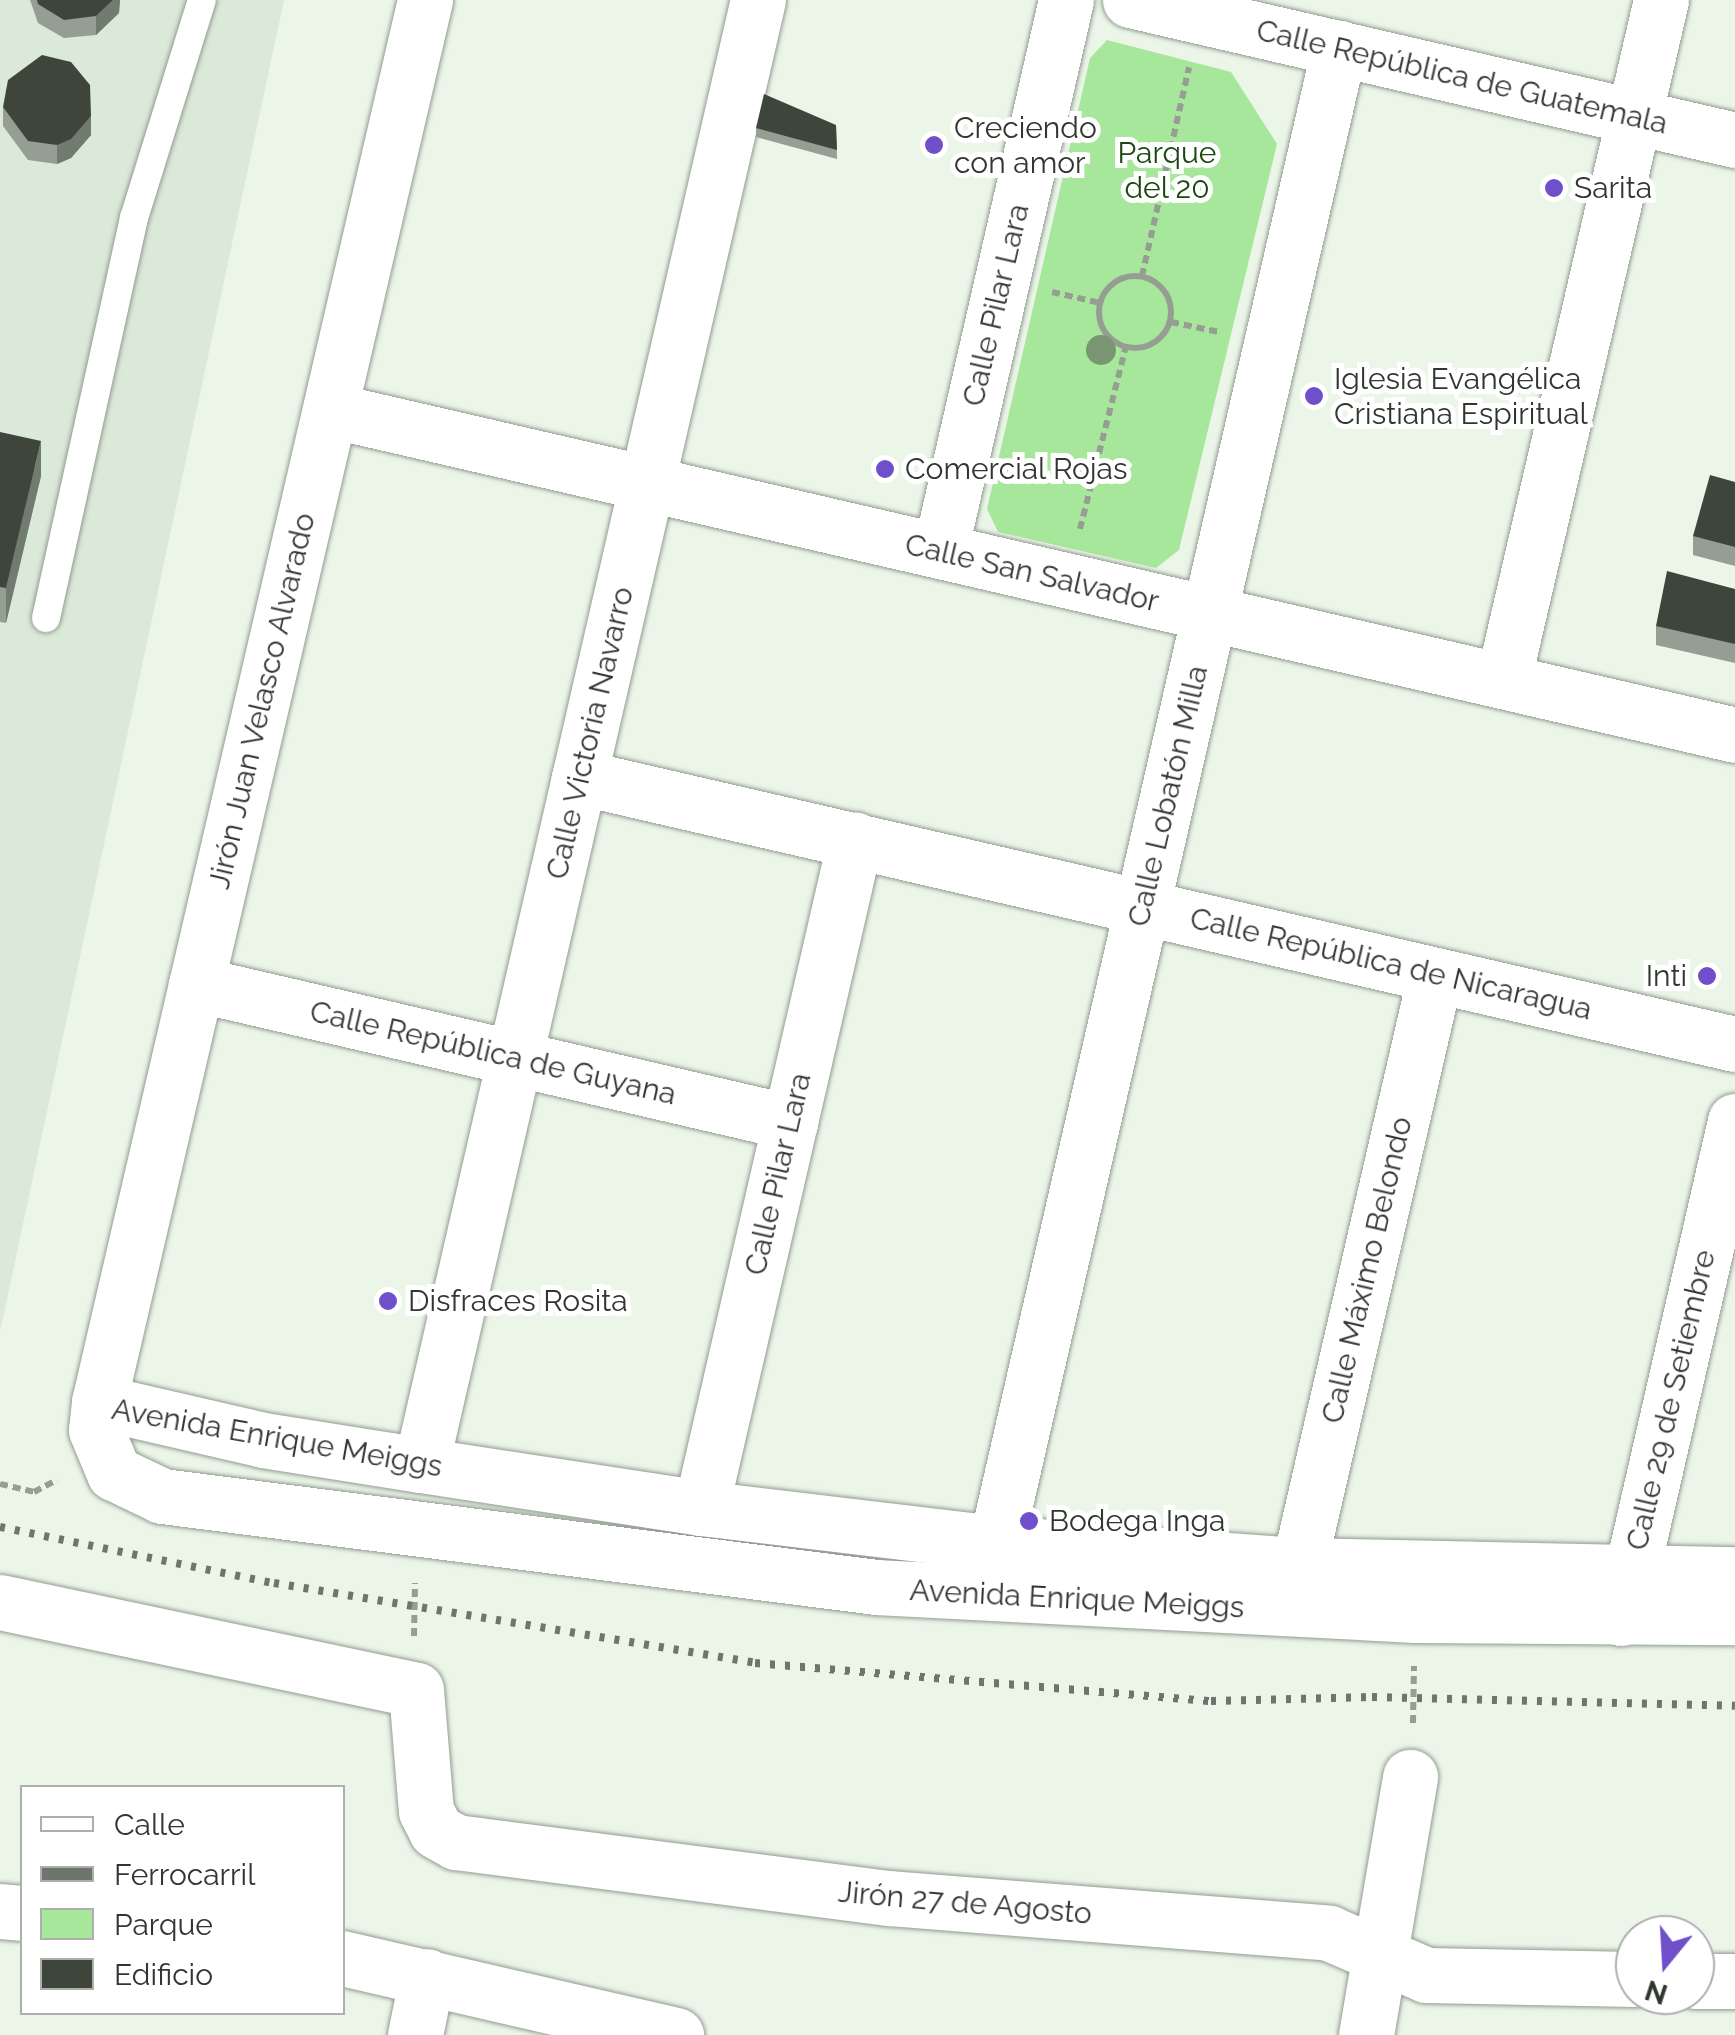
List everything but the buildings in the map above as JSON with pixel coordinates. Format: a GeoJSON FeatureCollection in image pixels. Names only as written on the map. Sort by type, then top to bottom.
{"type":"FeatureCollection","features":[{"type":"Feature","properties":{"kind":"street","name":"Jirón Juan Velasco Alvarado"},"geometry":{"type":"LineString","coordinates":[[99,1402],[425,0]]}},
{"type":"Feature","properties":{"kind":"street","name":"Calle Victoria Navarro"},"geometry":{"type":"LineString","coordinates":[[421,1465],[758,0]]}},
{"type":"Feature","properties":{"kind":"street","name":"Calle Pilar Lara"},"geometry":{"type":"LineString","coordinates":[[940,551],[1066,0]]}},
{"type":"Feature","properties":{"kind":"street","name":"Calle República de Guatemala"},"geometry":{"type":"LineString","coordinates":[[1130,0],[1735,140]]}},
{"type":"Feature","properties":{"kind":"street"},"geometry":{"type":"LineString","coordinates":[[1503,681],[1661,0]]}},
{"type":"Feature","properties":{"kind":"street","name":"Calle Lobatón Milla"},"geometry":{"type":"LineString","coordinates":[[996,1543],[1340,48]]}},
{"type":"Feature","properties":{"kind":"street","name":"Calle San Salvador"},"geometry":{"type":"LineString","coordinates":[[330,410],[1735,735]]}},
{"type":"Feature","properties":{"kind":"street","name":"Calle República de Nicaragua"},"geometry":{"type":"LineString","coordinates":[[579,777],[1735,1044]]}},
{"type":"Feature","properties":{"kind":"street","name":"Calle Pilar Lara"},"geometry":{"type":"LineString","coordinates":[[701,1508],[855,840]]}},
{"type":"Feature","properties":{"kind":"street","name":"Calle Máximo Belondo"},"geometry":{"type":"LineString","coordinates":[[1299,1565],[1434,974]]}},
{"type":"Feature","properties":{"kind":"street","name":"Calle República de Guyana"},"geometry":{"type":"LineString","coordinates":[[196,984],[790,1122]]}},
{"type":"Feature","properties":{"kind":"street","name":"Calle 29 de Setiembre"},"geometry":{"type":"LineString","coordinates":[[1626,1596],[1735,1121]]}},
{"type":"Feature","properties":{"kind":"street","name":"Avenida Enrique Meiggs"},"geometry":{"type":"LineString","coordinates":[[1735,1574],[1626,1596],[1415,1614],[951,1593],[422,1532],[137,1489],[102,1456],[99,1402],[263,1440],[701,1508],[996,1543],[1299,1565],[1626,1596],[1735,1617]]}},
{"type":"Feature","properties":{"kind":"street"},"geometry":{"type":"LineString","coordinates":[[0,1602],[416,1690]]}},
{"type":"Feature","properties":{"kind":"street","name":"Jirón 27 de Agosto"},"geometry":{"type":"LineString","coordinates":[[416,1690],[426,1812],[436,1831],[456,1842],[889,1898],[1330,1934],[1426,1975],[1615,1979]]}},
{"type":"Feature","properties":{"kind":"street"},"geometry":{"type":"LineString","coordinates":[[1366,2035],[1410,1777]]}},
{"type":"Feature","properties":{"kind":"street"},"geometry":{"type":"LineString","coordinates":[[345,1959],[676,2035]]}},
{"type":"Feature","properties":{"kind":"street"},"geometry":{"type":"LineString","coordinates":[[415,2035],[427,1976]]}},
{"type":"Feature","properties":{"kind":"lane"},"geometry":{"type":"LineString","coordinates":[[46,618],[134,218],[167,96],[202,0]]}},
{"type":"Feature","properties":{"kind":"path"},"geometry":{"type":"LineString","coordinates":[[1142,276],[1200,16]]}},
{"type":"Feature","properties":{"kind":"path"},"geometry":{"type":"LineString","coordinates":[[1142,276],[1168,296],[1171,322],[1153,344],[1126,346],[1104,330],[1100,303],[1114,282],[1142,276]]}},
{"type":"Feature","properties":{"kind":"path"},"geometry":{"type":"LineString","coordinates":[[1068,580],[1126,346]]}},
{"type":"Feature","properties":{"kind":"path"},"geometry":{"type":"LineString","coordinates":[[416,1690],[414,1605],[422,1532]]}},
{"type":"Feature","properties":{"kind":"path"},"geometry":{"type":"LineString","coordinates":[[1410,1777],[1415,1614]]}},
{"type":"Feature","properties":{"kind":"shaded area"},"geometry":{"type":"Polygon","coordinates":[[[0,0],[284,0],[0,1332],[0,0]]]}},
{"type":"Feature","properties":{"kind":"green space","name":"Parque del 20"},"geometry":{"type":"Polygon","coordinates":[[[1107,40],[1231,72],[1277,144],[1179,550],[1156,568],[998,532],[987,509],[1090,58],[1107,40]]]}},
{"type":"Feature","properties":{"kind":"railway"},"geometry":{"type":"LineString","coordinates":[[0,1527],[274,1583],[755,1663],[1211,1701],[1372,1697],[1735,1706]]}},
{"type":"Feature","properties":{"kind":"place","name":"Creciendo con amor"},"geometry":{"type":"Point","coordinates":[934,145]}},
{"type":"Feature","properties":{"kind":"place","name":"Sarita"},"geometry":{"type":"Point","coordinates":[1554,188]}},
{"type":"Feature","properties":{"kind":"place","name":"Iglesia Evangélica Cristiana Espiritual"},"geometry":{"type":"Point","coordinates":[1314,396]}},
{"type":"Feature","properties":{"kind":"place","name":"Comercial Rojas"},"geometry":{"type":"Point","coordinates":[885,469]}},
{"type":"Feature","properties":{"kind":"place","name":"Inti"},"geometry":{"type":"Point","coordinates":[1707,976]}},
{"type":"Feature","properties":{"kind":"place","name":"Disfraces Rosita"},"geometry":{"type":"Point","coordinates":[388,1301]}},
{"type":"Feature","properties":{"kind":"place","name":"Bodega Inga"},"geometry":{"type":"Point","coordinates":[1029,1521]}}]}
